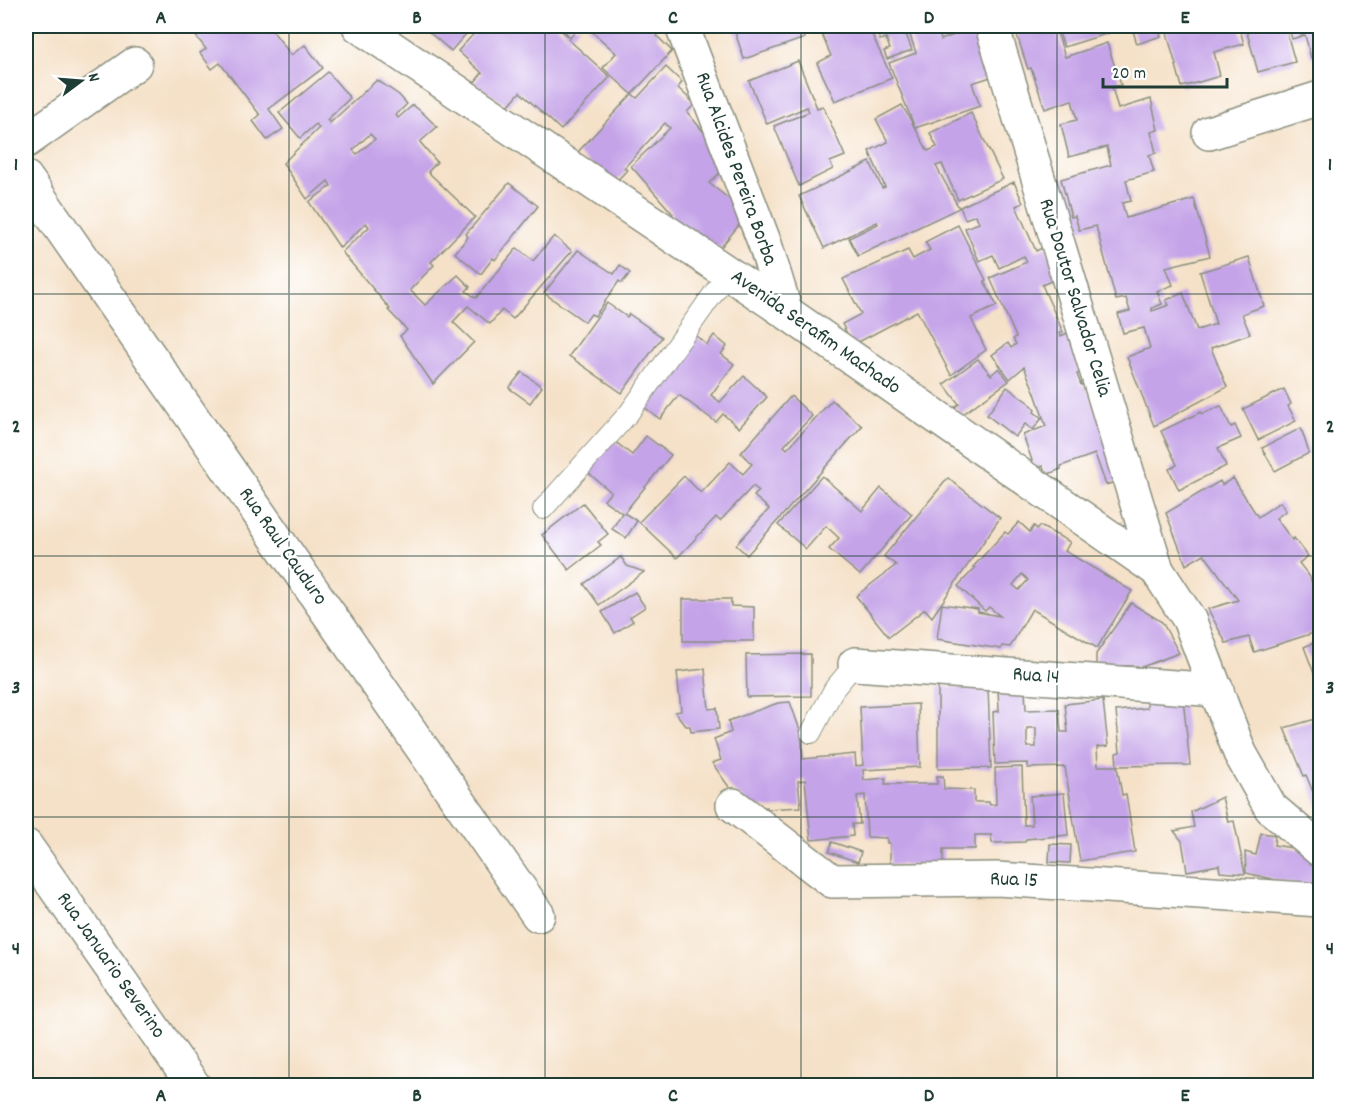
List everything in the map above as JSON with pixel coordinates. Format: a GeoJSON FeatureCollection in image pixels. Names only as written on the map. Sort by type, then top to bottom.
{"type":"FeatureCollection","features":[{"type":"Feature","properties":{"kind":"street","name":"Avenida Serafim Machado"},"geometry":{"type":"LineString","coordinates":[[359,26],[786,312],[1157,570],[1189,619],[1240,753],[1271,808],[1320,850]]}},
{"type":"Feature","properties":{"kind":"street","name":"Rua Alcides Pereira Borba"},"geometry":{"type":"LineString","coordinates":[[682,26],[765,244],[786,312]]}},
{"type":"Feature","properties":{"kind":"street","name":"Rua Doutor Salvador Celia"},"geometry":{"type":"LineString","coordinates":[[992,26],[1157,570]]}},
{"type":"Feature","properties":{"kind":"street"},"geometry":{"type":"LineString","coordinates":[[26,141],[135,64]]}},
{"type":"Feature","properties":{"kind":"street"},"geometry":{"type":"LineString","coordinates":[[1209,133],[1320,98]]}},
{"type":"Feature","properties":{"kind":"street","name":"Rua Raul Cauduro"},"geometry":{"type":"LineString","coordinates":[[26,178],[538,915]]}},
{"type":"Feature","properties":{"kind":"street","name":"Rua 14"},"geometry":{"type":"LineString","coordinates":[[855,664],[1217,690]]}},
{"type":"Feature","properties":{"kind":"street","name":"Rua 15"},"geometry":{"type":"LineString","coordinates":[[733,805],[832,881],[998,879],[1320,900]]}},
{"type":"Feature","properties":{"kind":"street","name":"Rua Januario Severino"},"geometry":{"type":"LineString","coordinates":[[26,846],[194,1086]]}},
{"type":"Feature","properties":{"kind":"lane"},"geometry":{"type":"LineString","coordinates":[[543,509],[629,413],[728,273]]}},
{"type":"Feature","properties":{"kind":"lane"},"geometry":{"type":"LineString","coordinates":[[812,733],[834,688],[855,664]]}},
{"type":"Feature","properties":{"kind":"building"},"geometry":{"type":"Polygon","coordinates":[[[191,26],[269,26],[291,55],[305,45],[323,68],[269,109],[283,129],[267,140],[253,121],[260,115],[220,63],[212,69],[200,53],[206,49],[192,31],[194,30],[191,26]]]}},
{"type":"Feature","properties":{"kind":"building"},"geometry":{"type":"Polygon","coordinates":[[[422,26],[473,26],[451,51],[422,26]]]}},
{"type":"Feature","properties":{"kind":"building"},"geometry":{"type":"Polygon","coordinates":[[[481,26],[539,26],[542,28],[556,26],[610,77],[561,130],[520,92],[508,106],[474,83],[482,73],[458,51],[481,26]]]}},
{"type":"Feature","properties":{"kind":"building"},"geometry":{"type":"Polygon","coordinates":[[[561,26],[580,26],[570,38],[561,26]]]}},
{"type":"Feature","properties":{"kind":"building"},"geometry":{"type":"Polygon","coordinates":[[[586,26],[650,26],[672,51],[632,94],[603,68],[616,53],[586,26]]]}},
{"type":"Feature","properties":{"kind":"building"},"geometry":{"type":"Polygon","coordinates":[[[733,26],[801,26],[805,38],[744,59],[733,26]]]}},
{"type":"Feature","properties":{"kind":"building"},"geometry":{"type":"Polygon","coordinates":[[[843,26],[868,26],[892,78],[835,101],[817,63],[831,56],[822,35],[843,26]]]}},
{"type":"Feature","properties":{"kind":"building"},"geometry":{"type":"Polygon","coordinates":[[[874,26],[899,26],[901,30],[904,29],[912,50],[887,59],[884,51],[890,49],[886,38],[880,40],[874,26]]]}},
{"type":"Feature","properties":{"kind":"building"},"geometry":{"type":"Polygon","coordinates":[[[907,26],[959,26],[939,33],[941,40],[977,26],[991,77],[972,83],[980,106],[915,128],[889,63],[916,53],[907,26]]]}},
{"type":"Feature","properties":{"kind":"building"},"geometry":{"type":"Polygon","coordinates":[[[1014,26],[1055,26],[1065,57],[1107,43],[1121,85],[1112,87],[1118,109],[1151,99],[1158,130],[1151,132],[1156,153],[1149,155],[1154,172],[1126,180],[1131,201],[1122,203],[1126,218],[1194,199],[1210,256],[1166,267],[1173,285],[1157,291],[1162,304],[1152,308],[1152,311],[1169,305],[1166,300],[1183,293],[1197,330],[1216,324],[1200,272],[1249,257],[1264,306],[1242,314],[1250,334],[1211,348],[1227,387],[1154,426],[1127,357],[1150,348],[1144,328],[1123,333],[1118,314],[1130,311],[1126,298],[1116,300],[1096,226],[1079,230],[1075,216],[1071,217],[1061,179],[1111,165],[1107,147],[1069,157],[1061,124],[1077,120],[1072,100],[1045,109],[1031,68],[1028,69],[1014,26]]]}},
{"type":"Feature","properties":{"kind":"building"},"geometry":{"type":"Polygon","coordinates":[[[1057,26],[1107,26],[1109,33],[1064,47],[1057,26]]]}},
{"type":"Feature","properties":{"kind":"building"},"geometry":{"type":"Polygon","coordinates":[[[1127,26],[1157,26],[1161,36],[1137,44],[1133,31],[1129,32],[1127,26]]]}},
{"type":"Feature","properties":{"kind":"building"},"geometry":{"type":"Polygon","coordinates":[[[1165,26],[1239,26],[1244,44],[1214,52],[1220,76],[1182,87],[1165,26]]]}},
{"type":"Feature","properties":{"kind":"building"},"geometry":{"type":"Polygon","coordinates":[[[1257,26],[1285,26],[1295,62],[1258,72],[1246,29],[1257,26]]]}},
{"type":"Feature","properties":{"kind":"building"},"geometry":{"type":"Polygon","coordinates":[[[1288,26],[1320,26],[1320,55],[1311,58],[1305,35],[1292,39],[1288,26]]]}},
{"type":"Feature","properties":{"kind":"building"},"geometry":{"type":"Polygon","coordinates":[[[798,61],[817,108],[823,106],[845,156],[830,162],[833,169],[799,186],[774,126],[809,112],[807,107],[767,124],[749,81],[798,61]]]}},
{"type":"Feature","properties":{"kind":"building"},"geometry":{"type":"Polygon","coordinates":[[[666,67],[682,82],[678,88],[695,104],[687,112],[712,142],[725,168],[709,183],[748,214],[716,253],[667,220],[673,214],[631,166],[670,128],[665,123],[624,168],[627,170],[615,183],[577,153],[632,94],[637,98],[666,67]]]}},
{"type":"Feature","properties":{"kind":"building"},"geometry":{"type":"Polygon","coordinates":[[[328,72],[350,98],[327,120],[330,123],[377,80],[399,95],[407,104],[396,115],[398,118],[413,105],[437,127],[420,142],[437,162],[428,172],[475,217],[431,262],[434,265],[410,290],[425,305],[458,275],[470,287],[466,291],[476,298],[517,248],[533,261],[554,236],[572,251],[513,319],[502,310],[490,324],[468,306],[453,322],[474,342],[433,384],[400,336],[407,330],[342,252],[369,227],[366,223],[340,248],[309,202],[331,186],[328,181],[307,199],[283,163],[319,128],[316,124],[300,138],[279,113],[328,72]],[[370,134],[353,150],[357,154],[375,139],[370,134]]]}},
{"type":"Feature","properties":{"kind":"building"},"geometry":{"type":"Polygon","coordinates":[[[902,105],[928,151],[937,147],[930,133],[971,113],[1003,179],[958,200],[942,164],[936,166],[959,208],[858,256],[849,238],[878,224],[877,222],[824,248],[799,196],[870,162],[882,188],[885,187],[869,151],[888,142],[876,119],[902,105]]]}},
{"type":"Feature","properties":{"kind":"building"},"geometry":{"type":"Polygon","coordinates":[[[1014,182],[1023,203],[1016,206],[1036,251],[1046,246],[1058,278],[1042,285],[1063,332],[1060,333],[1061,336],[1077,329],[1092,369],[1077,374],[1081,385],[1085,384],[1126,478],[1106,485],[1095,454],[1061,466],[1061,469],[1046,475],[1043,466],[1035,469],[1023,435],[1046,426],[1035,393],[1024,367],[1010,379],[992,355],[1008,343],[1011,348],[1016,344],[1013,339],[1016,337],[990,278],[1027,262],[1024,256],[999,268],[993,255],[979,261],[965,228],[979,223],[976,215],[965,219],[960,207],[1014,182]]]}},
{"type":"Feature","properties":{"kind":"building"},"geometry":{"type":"Polygon","coordinates":[[[509,183],[538,206],[481,274],[455,253],[468,237],[466,234],[509,183]]]}},
{"type":"Feature","properties":{"kind":"building"},"geometry":{"type":"Polygon","coordinates":[[[958,225],[997,306],[971,318],[986,350],[951,375],[917,311],[853,345],[842,324],[861,314],[843,279],[908,250],[913,259],[930,250],[925,242],[958,225]]]}},
{"type":"Feature","properties":{"kind":"building"},"geometry":{"type":"Polygon","coordinates":[[[578,250],[614,274],[620,265],[630,273],[622,283],[619,281],[595,316],[591,314],[585,322],[544,293],[578,250]]]}},
{"type":"Feature","properties":{"kind":"building"},"geometry":{"type":"Polygon","coordinates":[[[607,303],[627,317],[629,314],[662,337],[622,393],[569,356],[607,303]]]}},
{"type":"Feature","properties":{"kind":"building"},"geometry":{"type":"Polygon","coordinates":[[[694,334],[707,345],[714,335],[727,346],[721,354],[734,364],[711,395],[720,402],[744,376],[767,397],[739,428],[723,414],[716,422],[679,395],[660,419],[644,407],[694,334]]]}},
{"type":"Feature","properties":{"kind":"building"},"geometry":{"type":"Polygon","coordinates":[[[978,359],[991,375],[999,368],[1009,381],[961,415],[955,407],[959,404],[944,384],[978,359]]]}},
{"type":"Feature","properties":{"kind":"building"},"geometry":{"type":"Polygon","coordinates":[[[522,372],[542,387],[530,403],[509,388],[522,372]]]}},
{"type":"Feature","properties":{"kind":"building"},"geometry":{"type":"Polygon","coordinates":[[[1007,387],[1029,403],[1035,410],[1034,412],[1042,418],[1033,430],[1025,424],[1015,437],[987,415],[1007,387]]]}},
{"type":"Feature","properties":{"kind":"building"},"geometry":{"type":"Polygon","coordinates":[[[1284,389],[1291,404],[1288,406],[1296,421],[1258,440],[1243,409],[1284,389]]]}},
{"type":"Feature","properties":{"kind":"building"},"geometry":{"type":"Polygon","coordinates":[[[791,396],[812,416],[784,446],[787,449],[832,400],[862,426],[747,555],[736,545],[769,509],[754,496],[759,491],[753,486],[720,521],[716,517],[677,558],[639,522],[684,476],[701,493],[730,462],[743,474],[752,464],[741,453],[791,396]]]}},
{"type":"Feature","properties":{"kind":"building"},"geometry":{"type":"Polygon","coordinates":[[[1221,406],[1231,427],[1235,425],[1241,438],[1218,448],[1226,466],[1179,490],[1169,469],[1177,465],[1161,431],[1201,412],[1202,414],[1221,406]]]}},
{"type":"Feature","properties":{"kind":"building"},"geometry":{"type":"Polygon","coordinates":[[[1301,428],[1309,453],[1275,471],[1262,448],[1301,428]]]}},
{"type":"Feature","properties":{"kind":"building"},"geometry":{"type":"Polygon","coordinates":[[[646,436],[671,455],[624,513],[637,521],[626,538],[612,529],[622,513],[604,500],[611,492],[586,471],[613,440],[632,455],[646,436]]]}},
{"type":"Feature","properties":{"kind":"building"},"geometry":{"type":"Polygon","coordinates":[[[822,476],[862,511],[881,488],[912,514],[860,575],[829,549],[839,538],[826,526],[806,549],[778,525],[822,476]]]}},
{"type":"Feature","properties":{"kind":"building"},"geometry":{"type":"Polygon","coordinates":[[[948,478],[1000,518],[932,617],[925,609],[889,637],[856,596],[896,565],[884,556],[948,478]]]}},
{"type":"Feature","properties":{"kind":"building"},"geometry":{"type":"Polygon","coordinates":[[[1233,478],[1258,517],[1280,502],[1286,511],[1276,518],[1292,540],[1294,538],[1308,556],[1299,563],[1310,577],[1320,612],[1320,631],[1254,652],[1249,637],[1226,643],[1208,609],[1238,600],[1204,554],[1186,565],[1166,513],[1220,481],[1222,485],[1233,478]]]}},
{"type":"Feature","properties":{"kind":"building"},"geometry":{"type":"Polygon","coordinates":[[[583,503],[608,534],[598,542],[601,545],[569,570],[542,535],[583,503]]]}},
{"type":"Feature","properties":{"kind":"building"},"geometry":{"type":"Polygon","coordinates":[[[1019,522],[1030,532],[1034,526],[1037,529],[1040,526],[1070,542],[1065,551],[1132,591],[1097,648],[1032,609],[1010,647],[1002,646],[1001,649],[937,639],[942,604],[978,609],[978,612],[1000,616],[989,607],[985,611],[958,586],[1005,532],[1008,534],[1019,522]],[[1022,574],[1013,585],[1019,590],[1028,580],[1022,574]]]}},
{"type":"Feature","properties":{"kind":"building"},"geometry":{"type":"Polygon","coordinates":[[[621,557],[627,566],[644,572],[599,605],[584,584],[621,557]]]}},
{"type":"Feature","properties":{"kind":"building"},"geometry":{"type":"Polygon","coordinates":[[[635,592],[645,607],[630,617],[633,621],[615,633],[602,612],[635,592]]]}},
{"type":"Feature","properties":{"kind":"building"},"geometry":{"type":"Polygon","coordinates":[[[683,599],[731,599],[731,606],[754,607],[754,641],[683,641],[683,599]]]}},
{"type":"Feature","properties":{"kind":"building"},"geometry":{"type":"Polygon","coordinates":[[[1131,603],[1162,622],[1179,653],[1139,668],[1138,666],[1096,666],[1096,654],[1131,603]]]}},
{"type":"Feature","properties":{"kind":"building"},"geometry":{"type":"Polygon","coordinates":[[[1320,640],[1320,689],[1304,647],[1320,640]]]}},
{"type":"Feature","properties":{"kind":"building"},"geometry":{"type":"Polygon","coordinates":[[[811,654],[811,696],[747,697],[746,655],[811,654]]]}},
{"type":"Feature","properties":{"kind":"building"},"geometry":{"type":"Polygon","coordinates":[[[705,669],[709,709],[717,708],[719,729],[691,732],[690,726],[686,726],[675,712],[681,711],[677,672],[705,669]]]}},
{"type":"Feature","properties":{"kind":"building"},"geometry":{"type":"Polygon","coordinates":[[[938,686],[988,688],[991,768],[938,769],[938,686]]]}},
{"type":"Feature","properties":{"kind":"building"},"geometry":{"type":"Polygon","coordinates":[[[998,688],[1025,690],[1026,710],[1059,709],[1061,732],[1068,732],[1065,704],[1103,700],[1108,746],[1097,747],[1098,766],[1117,766],[1122,795],[1126,794],[1135,852],[1080,861],[1065,767],[1028,768],[1028,763],[995,764],[993,712],[999,711],[998,688]],[[1027,728],[1027,747],[1036,747],[1036,728],[1027,728]]]}},
{"type":"Feature","properties":{"kind":"building"},"geometry":{"type":"Polygon","coordinates":[[[1183,698],[1190,765],[1117,766],[1116,753],[1120,752],[1116,711],[1147,708],[1147,699],[1183,698]]]}},
{"type":"Feature","properties":{"kind":"building"},"geometry":{"type":"Polygon","coordinates":[[[1320,700],[1320,809],[1284,728],[1319,718],[1315,702],[1320,700]]]}},
{"type":"Feature","properties":{"kind":"building"},"geometry":{"type":"Polygon","coordinates":[[[790,702],[801,733],[803,759],[855,754],[856,766],[863,765],[860,707],[918,704],[920,767],[863,770],[864,780],[886,778],[885,784],[937,784],[937,776],[943,776],[944,789],[974,790],[974,802],[989,802],[990,805],[996,804],[995,768],[1022,767],[1024,825],[1032,825],[1030,796],[1064,793],[1068,835],[1026,839],[1025,842],[992,843],[991,835],[975,835],[975,849],[943,849],[943,864],[890,865],[890,843],[887,843],[887,838],[867,837],[865,795],[857,796],[860,824],[852,824],[853,836],[811,840],[805,780],[798,781],[801,807],[754,808],[729,787],[712,763],[721,760],[714,739],[731,732],[728,721],[778,703],[790,702]]]}},
{"type":"Feature","properties":{"kind":"building"},"geometry":{"type":"Polygon","coordinates":[[[1222,797],[1228,822],[1234,821],[1245,874],[1220,872],[1219,865],[1187,871],[1182,841],[1174,831],[1194,827],[1191,812],[1222,797]]]}},
{"type":"Feature","properties":{"kind":"building"},"geometry":{"type":"Polygon","coordinates":[[[1261,833],[1275,835],[1274,845],[1305,850],[1320,860],[1320,890],[1246,873],[1245,852],[1256,855],[1261,833]]]}},
{"type":"Feature","properties":{"kind":"building"},"geometry":{"type":"Polygon","coordinates":[[[832,842],[861,852],[858,862],[829,852],[832,842]]]}},
{"type":"Feature","properties":{"kind":"building"},"geometry":{"type":"Polygon","coordinates":[[[1050,844],[1071,845],[1070,863],[1049,862],[1050,844]]]}}]}
